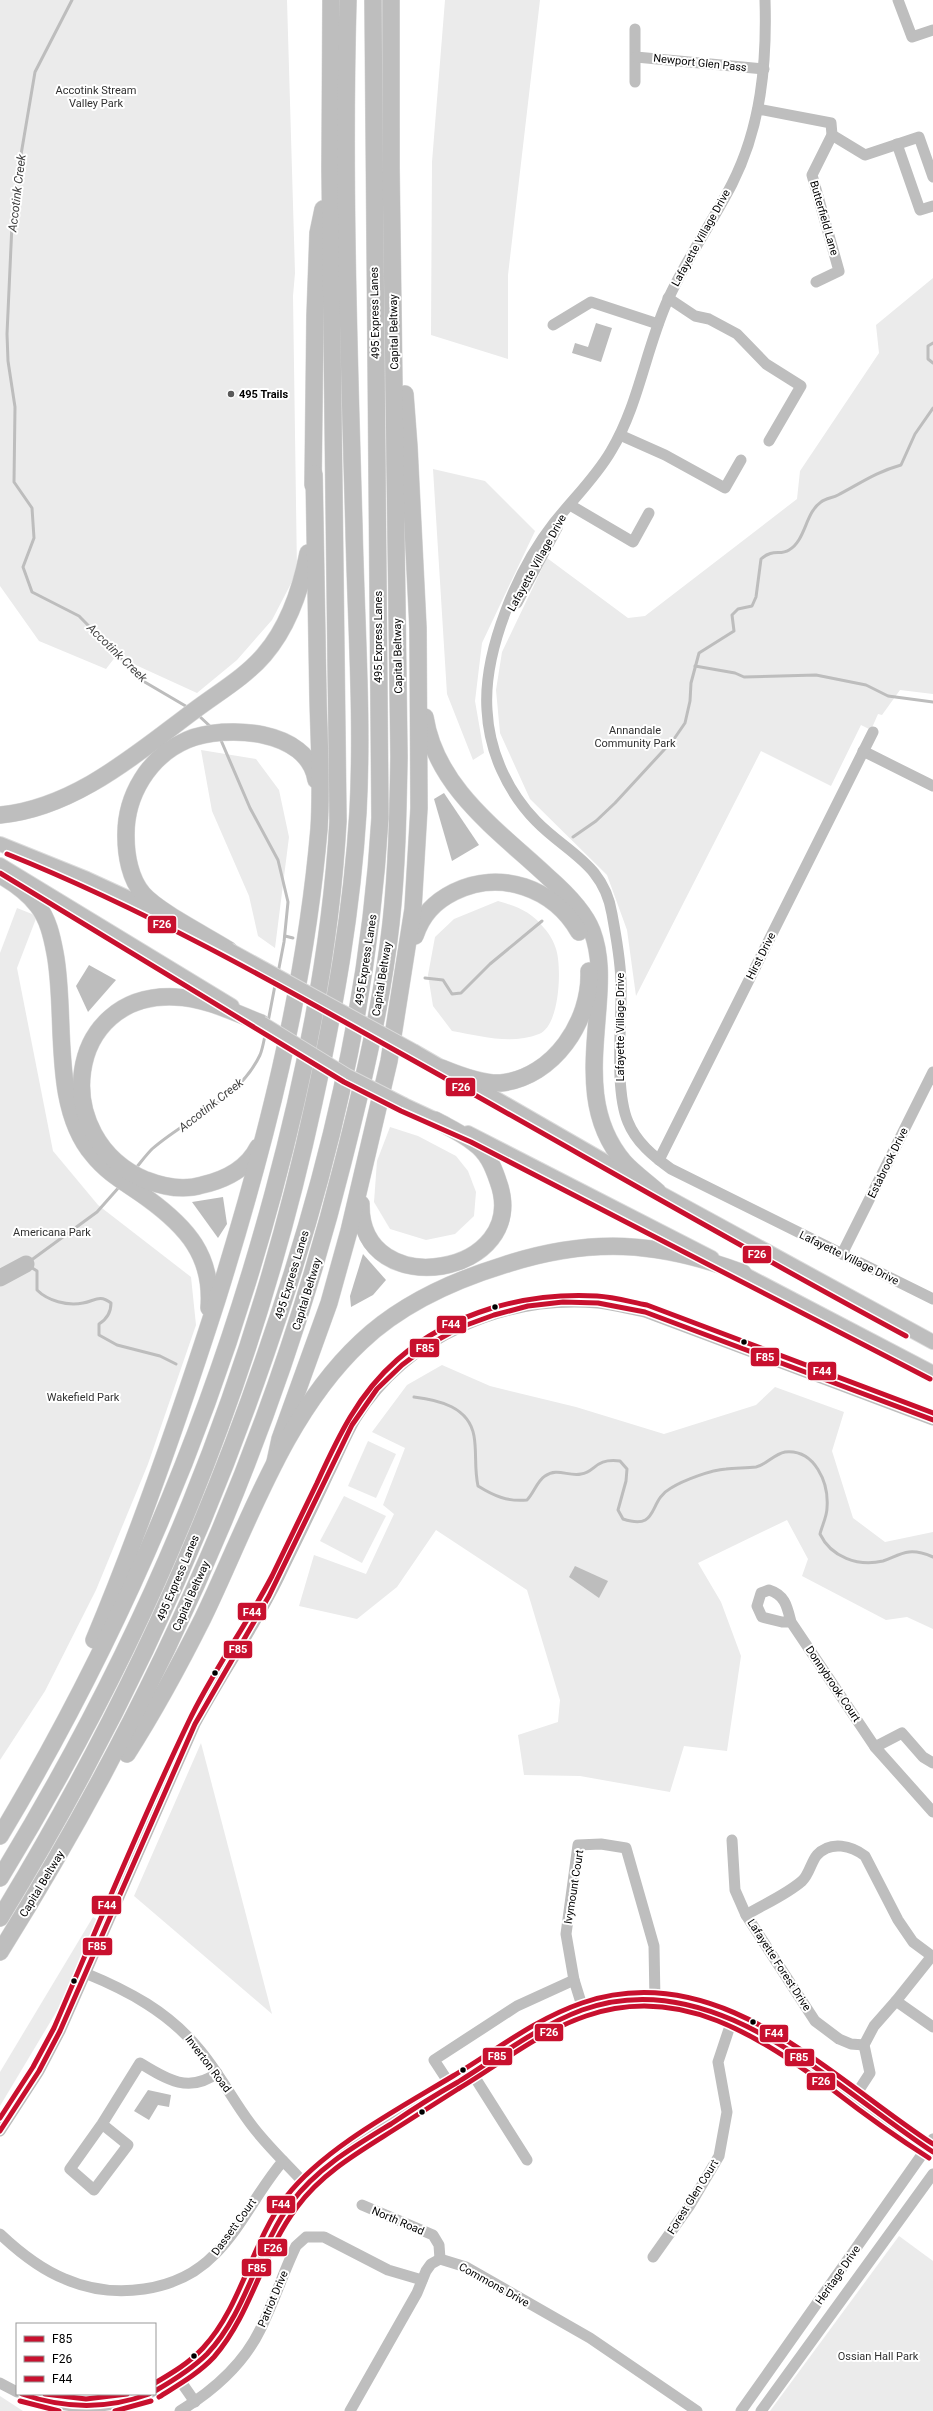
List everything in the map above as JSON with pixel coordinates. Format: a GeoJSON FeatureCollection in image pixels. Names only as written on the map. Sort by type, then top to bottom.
{"type":"FeatureCollection","features":[{"type":"Feature","properties":{"kind":"highway"},"geometry":{"type":"LineString","coordinates":[[0,1836],[47,1756],[92,1669],[132,1586],[178,1478],[210,1395],[262,1232],[288,1137],[312,1026],[330,913],[338,821],[330,168],[331,0]]}},
{"type":"Feature","properties":{"kind":"highway","name":"495 Express Lanes"},"geometry":{"type":"LineString","coordinates":[[0,1878],[72,1754],[129,1644],[179,1533],[214,1444],[251,1338],[276,1255],[305,1140],[337,989],[351,898],[360,760],[348,249],[348,0]]}},
{"type":"Feature","properties":{"kind":"highway","name":"495 Express Lanes"},"geometry":{"type":"LineString","coordinates":[[0,1918],[58,1822],[134,1676],[177,1582],[230,1453],[295,1266],[331,1139],[353,1038],[364,979],[374,902],[381,787],[373,0]]}},
{"type":"Feature","properties":{"kind":"highway","name":"Capital Beltway"},"geometry":{"type":"LineString","coordinates":[[0,1952],[44,1882],[136,1716],[195,1588],[248,1460],[273,1395],[314,1271],[367,1065],[390,926],[398,825],[399,757],[395,362],[391,167],[391,0]]}},
{"type":"Feature","properties":{"kind":"highway"},"geometry":{"type":"LineString","coordinates":[[47,1756],[127,1560],[190,1384],[245,1208],[270,1117],[293,1013],[304,951],[319,830],[320,770],[314,474],[315,332],[318,233],[330,168]]}},
{"type":"Feature","properties":{"kind":"highway"},"geometry":{"type":"LineString","coordinates":[[275,1462],[280,1439],[329,1303],[365,1166],[389,1062],[413,909],[418,839],[419,768],[417,651],[409,447],[405,394],[395,362]]}},
{"type":"Feature","properties":{"kind":"highway"},"geometry":{"type":"LineString","coordinates":[[230,950],[154,904],[142,894],[135,881],[126,849],[128,814],[140,782],[156,749],[264,655],[292,610],[304,575],[310,542],[314,474]]}},
{"type":"Feature","properties":{"kind":"highway"},"geometry":{"type":"LineString","coordinates":[[417,651],[426,720],[432,742],[447,773],[472,806],[558,886],[574,903],[591,930],[599,960],[600,985],[594,1080],[598,1116],[605,1134],[618,1154],[658,1192]]}},
{"type":"Feature","properties":{"kind":"highway"},"geometry":{"type":"LineString","coordinates":[[0,815],[41,807],[88,785],[156,749],[204,735],[231,732],[258,734],[291,745],[304,753],[311,763],[317,789],[319,830]]}},
{"type":"Feature","properties":{"kind":"highway"},"geometry":{"type":"LineString","coordinates":[[0,875],[28,894],[38,906],[49,926],[59,982],[64,1071],[68,1101],[76,1125],[97,1150],[112,1175],[147,1198],[170,1216],[190,1236],[201,1256],[210,1289],[208,1319],[190,1384]]}},
{"type":"Feature","properties":{"kind":"highway"},"geometry":{"type":"LineString","coordinates":[[403,979],[417,929],[432,906],[444,896],[464,887],[483,882],[499,881],[513,883],[538,892],[555,902],[572,918],[581,935],[588,956],[589,982],[585,1004],[578,1025],[566,1044],[551,1059],[534,1072],[519,1079],[499,1083],[461,1076],[442,1068]]}},
{"type":"Feature","properties":{"kind":"highway"},"geometry":{"type":"LineString","coordinates":[[261,1023],[220,1003],[174,996],[146,999],[125,1006],[100,1030],[92,1042],[84,1065],[81,1095],[87,1122],[97,1150],[140,1177],[169,1187],[198,1186],[230,1176],[239,1170],[257,1149],[270,1117]]}},
{"type":"Feature","properties":{"kind":"highway"},"geometry":{"type":"LineString","coordinates":[[365,1166],[362,1194],[363,1228],[369,1241],[380,1252],[398,1261],[417,1267],[438,1268],[458,1263],[476,1254],[489,1243],[498,1227],[502,1212],[502,1190],[491,1162],[475,1143],[435,1120]]}},
{"type":"Feature","properties":{"kind":"highway"},"geometry":{"type":"LineString","coordinates":[[44,1882],[140,1734],[176,1670],[203,1618],[275,1462],[309,1403],[344,1359],[361,1342],[382,1324],[428,1294],[488,1270],[554,1251],[610,1245],[664,1250],[719,1264],[742,1273]]}},
{"type":"Feature","properties":{"kind":"main road"},"geometry":{"type":"LineString","coordinates":[[0,844],[87,879],[157,911],[415,1052],[658,1192],[933,1342]]}},
{"type":"Feature","properties":{"kind":"main road"},"geometry":{"type":"LineString","coordinates":[[0,865],[220,1003]]}},
{"type":"Feature","properties":{"kind":"main road"},"geometry":{"type":"LineString","coordinates":[[261,1023],[347,1076],[435,1120],[474,1136],[742,1273],[933,1373]]}},
{"type":"Feature","properties":{"kind":"street","name":"Lafayette Village Drive"},"geometry":{"type":"LineString","coordinates":[[765,0],[764,69],[758,109],[744,156],[733,182],[690,254],[668,298],[658,324],[634,401],[620,435],[602,465],[542,540],[521,578],[493,650],[487,686],[487,713],[492,746],[501,770],[521,805],[552,836],[578,854],[590,866],[608,897],[620,968],[620,1092],[622,1105],[634,1135],[659,1160],[702,1185],[933,1300]]}},
{"type":"Feature","properties":{"kind":"street"},"geometry":{"type":"LineString","coordinates":[[898,0],[912,37],[933,30]]}},
{"type":"Feature","properties":{"kind":"street"},"geometry":{"type":"LineString","coordinates":[[635,29],[636,82]]}},
{"type":"Feature","properties":{"kind":"street","name":"Newport Glen Pass"},"geometry":{"type":"LineString","coordinates":[[636,57],[764,69]]}},
{"type":"Feature","properties":{"kind":"street"},"geometry":{"type":"LineString","coordinates":[[758,109],[831,123],[832,135],[865,155],[919,137],[933,176]]}},
{"type":"Feature","properties":{"kind":"street","name":"Butterfield Lane"},"geometry":{"type":"LineString","coordinates":[[816,282],[839,271],[812,175],[832,135]]}},
{"type":"Feature","properties":{"kind":"street"},"geometry":{"type":"LineString","coordinates":[[897,144],[920,210],[933,206]]}},
{"type":"Feature","properties":{"kind":"street"},"geometry":{"type":"LineString","coordinates":[[668,298],[695,316],[709,319],[737,334],[766,364],[801,386],[769,441]]}},
{"type":"Feature","properties":{"kind":"street"},"geometry":{"type":"LineString","coordinates":[[553,325],[591,302],[658,324]]}},
{"type":"Feature","properties":{"kind":"street"},"geometry":{"type":"LineString","coordinates":[[620,435],[665,455],[725,488],[741,460]]}},
{"type":"Feature","properties":{"kind":"street"},"geometry":{"type":"LineString","coordinates":[[570,505],[633,542],[649,513]]}},
{"type":"Feature","properties":{"kind":"street","name":"Hirst Drive"},"geometry":{"type":"LineString","coordinates":[[659,1160],[873,732]]}},
{"type":"Feature","properties":{"kind":"street"},"geometry":{"type":"LineString","coordinates":[[863,751],[933,786]]}},
{"type":"Feature","properties":{"kind":"street","name":"Estabrook Drive"},"geometry":{"type":"LineString","coordinates":[[842,1254],[933,1072]]}},
{"type":"Feature","properties":{"kind":"street"},"geometry":{"type":"LineString","coordinates":[[0,2131],[39,2072],[60,2031],[196,1724],[256,1623],[349,1431],[370,1398],[385,1380],[424,1348],[467,1324],[514,1308],[547,1303],[599,1303],[658,1317],[739,1349],[933,1420]]}},
{"type":"Feature","properties":{"kind":"street","name":"Donnybrook Court"},"geometry":{"type":"LineString","coordinates":[[791,1622],[875,1747],[933,1812]]}},
{"type":"Feature","properties":{"kind":"street"},"geometry":{"type":"LineString","coordinates":[[875,1747],[902,1733],[923,1757],[933,1764]]}},
{"type":"Feature","properties":{"kind":"street"},"geometry":{"type":"LineString","coordinates":[[732,1840],[735,1890],[746,1915]]}},
{"type":"Feature","properties":{"kind":"street","name":"Ivymount Court"},"geometry":{"type":"LineString","coordinates":[[584,2009],[574,1980],[566,1934],[578,1846],[601,1844],[626,1848],[654,1946],[655,2000]]}},
{"type":"Feature","properties":{"kind":"street","name":"Lafayette Forest Drive"},"geometry":{"type":"LineString","coordinates":[[843,1846],[859,1852],[865,1856],[898,1920],[913,1942],[932,1956],[896,2001],[874,2026],[864,2045],[851,2044],[839,2039],[815,2021],[746,1915],[803,1880],[817,1855],[822,1851],[843,1846]]}},
{"type":"Feature","properties":{"kind":"street","name":"Inverton Road"},"geometry":{"type":"LineString","coordinates":[[86,1973],[121,1989],[155,2008],[188,2037],[216,2073],[251,2124],[305,2184]]}},
{"type":"Feature","properties":{"kind":"street"},"geometry":{"type":"LineString","coordinates":[[451,2086],[434,2060],[517,2006],[574,1980]]}},
{"type":"Feature","properties":{"kind":"street"},"geometry":{"type":"LineString","coordinates":[[156,2390],[195,2368],[223,2337],[233,2319],[275,2227],[305,2184],[350,2149],[541,2031],[584,2009],[632,2001],[655,2000],[695,2005],[733,2017],[754,2028],[931,2147]]}},
{"type":"Feature","properties":{"kind":"street"},"geometry":{"type":"LineString","coordinates":[[896,2001],[933,2027]]}},
{"type":"Feature","properties":{"kind":"street","name":"Forest Glen Court"},"geometry":{"type":"LineString","coordinates":[[653,2257],[690,2205],[719,2156],[727,2112],[718,2062],[733,2017]]}},
{"type":"Feature","properties":{"kind":"street"},"geometry":{"type":"LineString","coordinates":[[855,2096],[870,2073],[864,2045]]}},
{"type":"Feature","properties":{"kind":"street"},"geometry":{"type":"LineString","coordinates":[[102,2124],[128,2145],[94,2190],[70,2169],[102,2124],[140,2063],[169,2079],[188,2084],[202,2082],[216,2073]]}},
{"type":"Feature","properties":{"kind":"street"},"geometry":{"type":"LineString","coordinates":[[472,2073],[527,2160]]}},
{"type":"Feature","properties":{"kind":"street","name":"Heritage Drive"},"geometry":{"type":"LineString","coordinates":[[741,2411],[931,2147]]}},
{"type":"Feature","properties":{"kind":"street","name":"Dassett Court"},"geometry":{"type":"LineString","coordinates":[[0,2234],[29,2259],[75,2283],[109,2290],[154,2288],[182,2278],[198,2269],[215,2254],[283,2161]]}},
{"type":"Feature","properties":{"kind":"street","name":"Heritage Drive"},"geometry":{"type":"LineString","coordinates":[[761,2411],[933,2174]]}},
{"type":"Feature","properties":{"kind":"street","name":"North Road"},"geometry":{"type":"LineString","coordinates":[[362,2205],[433,2235],[439,2245],[440,2259]]}},
{"type":"Feature","properties":{"kind":"street","name":"Patriot Drive"},"geometry":{"type":"LineString","coordinates":[[180,2411],[195,2402],[218,2384],[255,2340],[294,2250],[306,2237],[324,2237],[383,2268],[422,2280]]}},
{"type":"Feature","properties":{"kind":"street"},"geometry":{"type":"LineString","coordinates":[[350,2411],[417,2293],[422,2280],[432,2264],[440,2259]]}},
{"type":"Feature","properties":{"kind":"street","name":"Commons Drive"},"geometry":{"type":"LineString","coordinates":[[440,2259],[466,2268],[590,2338],[697,2411]]}},
{"type":"Feature","properties":{"kind":"street"},"geometry":{"type":"LineString","coordinates":[[179,2378],[195,2402]]}},
{"type":"Feature","properties":{"kind":"street"},"geometry":{"type":"LineString","coordinates":[[0,2383],[16,2391]]}},
{"type":"Feature","properties":{"kind":"street"},"geometry":{"type":"LineString","coordinates":[[24,2395],[51,2407],[68,2409],[106,2406],[128,2402],[147,2395]]}},
{"type":"Feature","properties":{"kind":"green space","name":"Accotink Stream Valley Park"},"geometry":{"type":"Polygon","coordinates":[[[0,0],[287,0],[295,273],[293,296],[297,572],[272,620],[237,660],[197,693],[116,656],[106,669],[39,641],[0,586],[0,0]]]}},
{"type":"Feature","properties":{"kind":"green space"},"geometry":{"type":"Polygon","coordinates":[[[445,0],[540,0],[508,275],[508,359],[431,335],[432,162],[445,0]]]}},
{"type":"Feature","properties":{"kind":"green space","name":"Annandale Community Park"},"geometry":{"type":"Polygon","coordinates":[[[933,278],[933,694],[900,690],[882,715],[878,714],[871,730],[861,725],[831,786],[761,751],[636,996],[627,930],[607,875],[530,799],[500,733],[496,690],[502,652],[547,558],[628,618],[645,616],[797,499],[800,471],[879,353],[876,325],[933,278]]]}},
{"type":"Feature","properties":{"kind":"green space"},"geometry":{"type":"Polygon","coordinates":[[[433,469],[485,481],[535,531],[482,643],[475,701],[484,753],[473,760],[447,694],[433,469]]]}},
{"type":"Feature","properties":{"kind":"green space"},"geometry":{"type":"Polygon","coordinates":[[[201,750],[256,759],[279,790],[289,837],[275,948],[258,936],[249,896],[212,811],[201,750]]]}},
{"type":"Feature","properties":{"kind":"green space"},"geometry":{"type":"Polygon","coordinates":[[[498,901],[511,905],[529,914],[539,922],[548,932],[553,941],[558,957],[558,995],[551,1020],[546,1029],[539,1034],[518,1039],[485,1037],[452,1031],[433,1006],[428,975],[435,937],[454,919],[498,901]]]}},
{"type":"Feature","properties":{"kind":"green space","name":"Wakefield Park"},"geometry":{"type":"Polygon","coordinates":[[[17,908],[37,916],[17,968],[53,1151],[98,1205],[191,1277],[196,1325],[148,1464],[96,1590],[45,1691],[0,1760],[0,953],[17,908]]]}},
{"type":"Feature","properties":{"kind":"green space"},"geometry":{"type":"Polygon","coordinates":[[[390,1127],[418,1136],[456,1156],[468,1171],[476,1192],[474,1216],[455,1234],[426,1240],[390,1229],[374,1202],[377,1161],[390,1127]]]}},
{"type":"Feature","properties":{"kind":"green space"},"geometry":{"type":"Polygon","coordinates":[[[442,1365],[490,1386],[576,1407],[664,1434],[756,1405],[775,1387],[844,1412],[832,1451],[853,1518],[885,1542],[933,1532],[933,1629],[907,1617],[886,1620],[802,1576],[808,1559],[787,1520],[698,1563],[721,1602],[741,1656],[727,1751],[684,1746],[670,1792],[580,1776],[524,1775],[518,1735],[558,1722],[560,1700],[527,1590],[436,1530],[397,1587],[357,1619],[299,1606],[314,1555],[366,1574],[394,1514],[383,1505],[405,1448],[372,1432],[407,1385],[442,1365]]]}},
{"type":"Feature","properties":{"kind":"green space"},"geometry":{"type":"Polygon","coordinates":[[[368,1441],[396,1454],[376,1498],[348,1486],[368,1441]]]}},
{"type":"Feature","properties":{"kind":"green space"},"geometry":{"type":"Polygon","coordinates":[[[344,1496],[386,1516],[362,1563],[320,1541],[344,1496]]]}},
{"type":"Feature","properties":{"kind":"green space"},"geometry":{"type":"Polygon","coordinates":[[[201,1743],[272,2014],[134,1896],[201,1743]]]}},
{"type":"Feature","properties":{"kind":"green space"},"geometry":{"type":"Polygon","coordinates":[[[93,1917],[98,1920],[61,2004],[0,2106],[0,2072],[93,1917]]]}},
{"type":"Feature","properties":{"kind":"green space","name":"Ossian Hall Park"},"geometry":{"type":"Polygon","coordinates":[[[899,2236],[933,2261],[933,2411],[770,2411],[899,2236]]]}},
{"type":"Feature","properties":{"kind":"green space"},"geometry":{"type":"Polygon","coordinates":[[[0,2396],[23,2411],[0,2411],[0,2396]]]}},
{"type":"Feature","properties":{"kind":"shaded area"},"geometry":{"type":"Polygon","coordinates":[[[596,323],[612,328],[601,362],[572,353],[575,343],[588,347],[596,323]]]}},
{"type":"Feature","properties":{"kind":"shaded area"},"geometry":{"type":"Polygon","coordinates":[[[444,793],[479,845],[452,861],[434,799],[444,793]]]}},
{"type":"Feature","properties":{"kind":"shaded area"},"geometry":{"type":"Polygon","coordinates":[[[89,965],[116,980],[88,1012],[76,986],[89,965]]]}},
{"type":"Feature","properties":{"kind":"shaded area"},"geometry":{"type":"Polygon","coordinates":[[[223,1197],[227,1224],[218,1238],[192,1202],[223,1197]]]}},
{"type":"Feature","properties":{"kind":"shaded area"},"geometry":{"type":"Polygon","coordinates":[[[363,1254],[386,1280],[373,1295],[351,1307],[350,1296],[363,1254]]]}},
{"type":"Feature","properties":{"kind":"shaded area"},"geometry":{"type":"Polygon","coordinates":[[[575,1566],[608,1581],[599,1598],[569,1577],[575,1566]]]}},
{"type":"Feature","properties":{"kind":"shaded area"},"geometry":{"type":"Polygon","coordinates":[[[148,2090],[171,2095],[169,2107],[158,2105],[149,2120],[134,2111],[148,2090]]]}},
{"type":"Feature","properties":{"kind":"waterway","name":"Accotink Creek"},"geometry":{"type":"LineString","coordinates":[[72,0],[35,72],[13,202],[7,334],[8,361],[15,407],[14,482],[32,508],[34,538],[23,567],[32,592],[79,616],[143,681],[189,708]]}},
{"type":"Feature","properties":{"kind":"waterway"},"geometry":{"type":"LineString","coordinates":[[933,343],[928,346],[928,359],[933,363]]}},
{"type":"Feature","properties":{"kind":"waterway"},"geometry":{"type":"LineString","coordinates":[[573,837],[596,821],[615,803],[674,739],[685,723],[690,701],[691,683],[699,653],[734,631],[732,615],[738,609],[752,606],[756,597],[761,559],[769,554],[786,552],[795,546],[812,513],[823,501],[836,496],[876,474],[901,465],[915,434],[933,408]]}},
{"type":"Feature","properties":{"kind":"waterway"},"geometry":{"type":"LineString","coordinates":[[695,666],[735,673],[744,677],[816,675],[866,685],[888,696],[933,702]]}},
{"type":"Feature","properties":{"kind":"waterway","name":"Accotink Creek"},"geometry":{"type":"LineString","coordinates":[[198,715],[212,728]]}},
{"type":"Feature","properties":{"kind":"waterway","name":"Accotink Creek"},"geometry":{"type":"LineString","coordinates":[[220,738],[250,808],[278,860],[288,902],[284,942],[278,973]]}},
{"type":"Feature","properties":{"kind":"waterway"},"geometry":{"type":"LineString","coordinates":[[425,978],[443,980],[452,994],[461,993],[490,964],[542,921]]}},
{"type":"Feature","properties":{"kind":"waterway"},"geometry":{"type":"LineString","coordinates":[[285,936],[293,938]]}},
{"type":"Feature","properties":{"kind":"waterway","name":"Accotink Creek"},"geometry":{"type":"LineString","coordinates":[[268,1022],[276,980]]}},
{"type":"Feature","properties":{"kind":"waterway","name":"Accotink Creek"},"geometry":{"type":"LineString","coordinates":[[136,1168],[152,1149],[226,1097],[239,1085],[251,1071],[260,1055],[266,1031]]}},
{"type":"Feature","properties":{"kind":"waterway"},"geometry":{"type":"LineString","coordinates":[[120,1186],[97,1212],[26,1264],[37,1271],[37,1290],[52,1300],[77,1304],[103,1299],[111,1303],[108,1315],[99,1324],[99,1335],[117,1345],[160,1356],[176,1364]]}},
{"type":"Feature","properties":{"kind":"waterway","name":"Accotink Creek"},"geometry":{"type":"LineString","coordinates":[[0,1278],[26,1264]]}},
{"type":"Feature","properties":{"kind":"waterway"},"geometry":{"type":"LineString","coordinates":[[414,1397],[443,1403],[452,1407],[466,1418],[471,1426],[474,1436],[478,1486],[501,1498],[527,1500],[542,1478],[550,1473],[558,1472],[576,1475],[586,1473],[605,1461],[620,1461],[627,1469],[626,1481],[618,1510],[623,1519],[635,1522],[643,1521],[652,1513],[664,1494],[671,1488],[683,1482],[705,1473],[760,1466],[781,1453],[796,1453],[804,1456],[812,1462],[818,1470],[826,1488],[827,1511],[820,1534],[831,1549],[846,1558],[864,1563],[883,1561],[899,1554],[909,1552],[918,1552],[933,1557]]}},
{"type":"Feature","properties":{"kind":"transit line","name":"F26"},"geometry":{"type":"LineString","coordinates":[[7,854],[108,898],[256,973],[779,1267],[906,1336]]}},
{"type":"Feature","properties":{"kind":"transit line","name":"F26"},"geometry":{"type":"LineString","coordinates":[[0,873],[344,1082],[401,1111],[471,1142],[930,1379]]}},
{"type":"Feature","properties":{"kind":"transit line","name":"F44"},"geometry":{"type":"LineString","coordinates":[[0,2118],[33,2067],[54,2028],[136,1837],[197,1704],[262,1595],[341,1433],[350,1417],[371,1387],[383,1373],[418,1343],[441,1329],[491,1308],[543,1298],[570,1296],[610,1297],[647,1305],[933,1413]]}},
{"type":"Feature","properties":{"kind":"transit line","name":"F85"},"geometry":{"type":"LineString","coordinates":[[0,2131],[39,2071],[60,2031],[195,1724],[269,1596],[352,1425],[377,1389],[402,1365],[430,1344],[461,1327],[494,1315],[528,1306],[563,1302],[598,1303],[645,1312],[933,1420]]}},
{"type":"Feature","properties":{"kind":"transit line","name":"F44"},"geometry":{"type":"LineString","coordinates":[[156,2382],[192,2358],[203,2348],[216,2331],[228,2313],[274,2215],[286,2197],[302,2179],[321,2162],[387,2115],[516,2036],[548,2018],[582,2003],[632,1993],[680,1996],[725,2009],[770,2030],[812,2057],[933,2144]]}},
{"type":"Feature","properties":{"kind":"transit line","name":"F85"},"geometry":{"type":"LineString","coordinates":[[156,2390],[195,2365],[207,2354],[221,2337],[242,2300],[279,2221],[301,2190],[325,2168],[350,2149],[518,2043],[549,2025],[582,2010],[631,2000],[678,2003],[724,2016],[769,2038],[812,2065],[933,2152]]}},
{"type":"Feature","properties":{"kind":"transit line","name":"F26"},"geometry":{"type":"LineString","coordinates":[[159,2397],[201,2369],[214,2357],[227,2340],[248,2302],[265,2263],[285,2225],[307,2195],[328,2174],[353,2156],[520,2049],[552,2031],[586,2016],[621,2008],[654,2006],[686,2011],[717,2021],[777,2051],[892,2134],[929,2158]]}},
{"type":"Feature","properties":{"kind":"transit line","name":"F85"},"geometry":{"type":"LineString","coordinates":[[25,2395],[54,2403],[86,2406],[117,2403],[146,2395]]}},
{"type":"Feature","properties":{"kind":"transit line","name":"F44"},"geometry":{"type":"LineString","coordinates":[[53,2395],[86,2399],[119,2395]]}},
{"type":"Feature","properties":{"kind":"transit line","name":"F26"},"geometry":{"type":"LineString","coordinates":[[20,2401],[59,2411]]}},
{"type":"Feature","properties":{"kind":"transit line","name":"F26"},"geometry":{"type":"LineString","coordinates":[[115,2411],[151,2401]]}},
{"type":"Feature","properties":{"kind":"place","name":"495 Trails"},"geometry":{"type":"Point","coordinates":[231,394]}},
{"type":"Feature","properties":{"kind":"park label","name":"Americana Park"},"geometry":{"type":"Point","coordinates":[52,1232]}}]}
